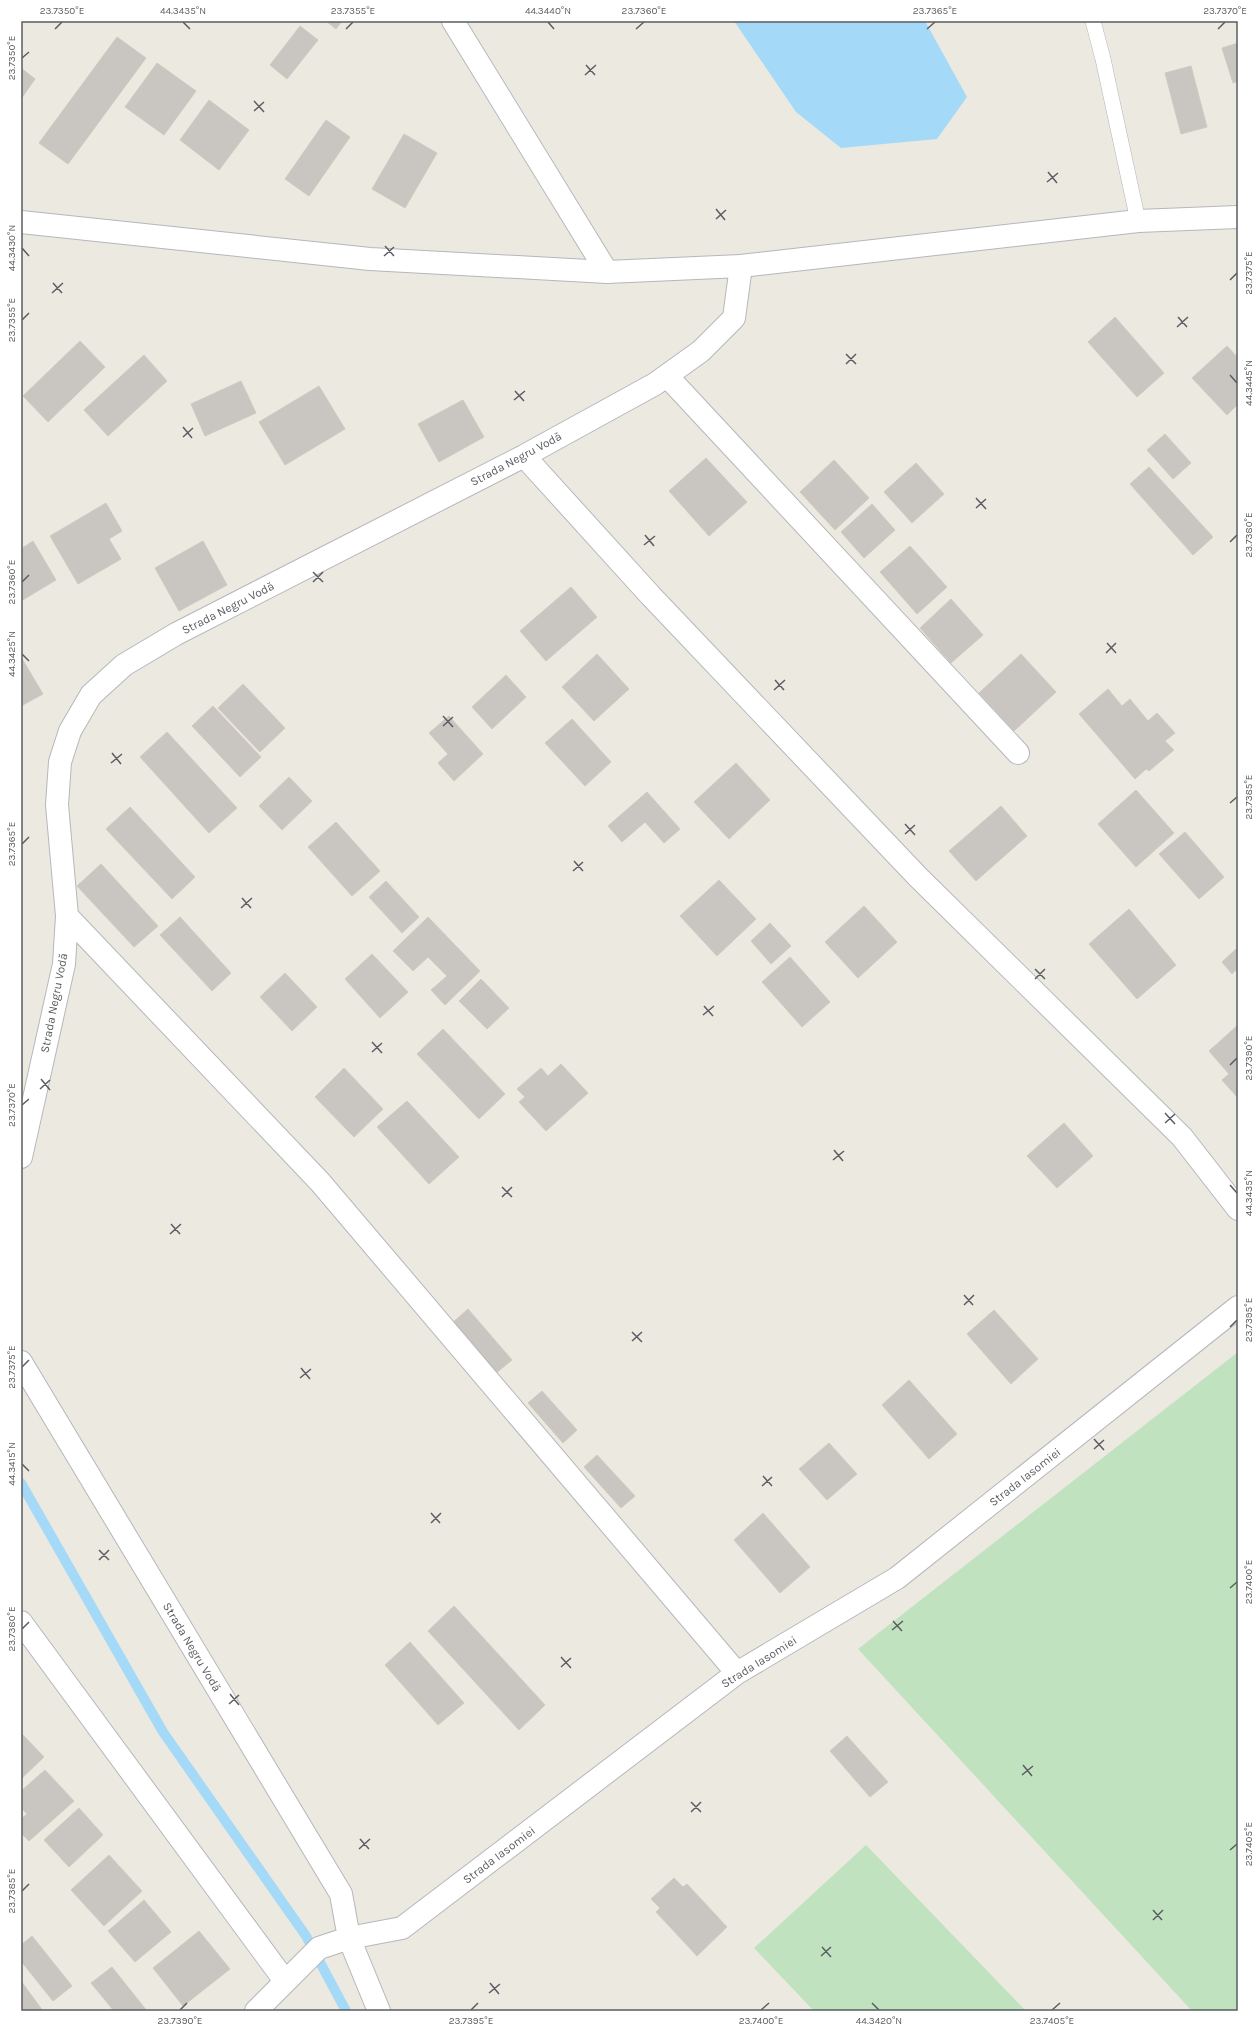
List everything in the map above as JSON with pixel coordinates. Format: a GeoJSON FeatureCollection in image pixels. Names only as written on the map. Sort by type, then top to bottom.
{"type":"FeatureCollection","features":[{"type":"Feature","properties":{"kind":"street"},"geometry":{"type":"LineString","coordinates":[[453,21],[607,272]]}},
{"type":"Feature","properties":{"kind":"street"},"geometry":{"type":"LineString","coordinates":[[21,222],[370,258],[607,272],[741,266],[1138,220],[1238,217]]}},
{"type":"Feature","properties":{"kind":"street","name":"Strada Negru Vodă"},"geometry":{"type":"LineString","coordinates":[[21,1157],[64,964],[67,916],[57,805],[60,762],[70,731],[91,695],[124,665],[176,634],[524,456],[668,376],[701,351],[734,318],[741,266]]}},
{"type":"Feature","properties":{"kind":"street"},"geometry":{"type":"LineString","coordinates":[[668,376],[1018,753]]}},
{"type":"Feature","properties":{"kind":"street"},"geometry":{"type":"LineString","coordinates":[[524,456],[651,596],[918,876],[1182,1137],[1238,1209]]}},
{"type":"Feature","properties":{"kind":"street"},"geometry":{"type":"LineString","coordinates":[[67,916],[320,1182],[737,1673]]}},
{"type":"Feature","properties":{"kind":"street","name":"Strada Iasomiei"},"geometry":{"type":"LineString","coordinates":[[256,2011],[319,1948],[350,1938],[402,1928],[737,1673],[897,1578],[1238,1307]]}},
{"type":"Feature","properties":{"kind":"street","name":"Strada Negru Vodă"},"geometry":{"type":"LineString","coordinates":[[21,1362],[341,1894],[350,1938],[379,2011]]}},
{"type":"Feature","properties":{"kind":"street"},"geometry":{"type":"LineString","coordinates":[[21,1622],[285,1981]]}},
{"type":"Feature","properties":{"kind":"lane"},"geometry":{"type":"LineString","coordinates":[[1093,21],[1104,59],[1138,220]]}},
{"type":"Feature","properties":{"kind":"green space"},"geometry":{"type":"Polygon","coordinates":[[[1238,1352],[1238,2011],[1192,2011],[858,1649],[1238,1352]]]}},
{"type":"Feature","properties":{"kind":"green space"},"geometry":{"type":"Polygon","coordinates":[[[866,1845],[1026,2011],[814,2011],[754,1948],[866,1845]]]}},
{"type":"Feature","properties":{"kind":"water"},"geometry":{"type":"Polygon","coordinates":[[[734,21],[925,21],[967,97],[937,139],[841,148],[796,112],[734,21]]]}},
{"type":"Feature","properties":{"kind":"building"},"geometry":{"type":"Polygon","coordinates":[[[326,21],[342,21],[336,29],[326,21]]]}},
{"type":"Feature","properties":{"kind":"building"},"geometry":{"type":"Polygon","coordinates":[[[300,26],[318,40],[287,79],[270,65],[300,26]]]}},
{"type":"Feature","properties":{"kind":"building"},"geometry":{"type":"Polygon","coordinates":[[[117,37],[146,58],[68,164],[39,143],[117,37]]]}},
{"type":"Feature","properties":{"kind":"building"},"geometry":{"type":"Polygon","coordinates":[[[1238,43],[1238,81],[1233,83],[1222,48],[1238,43]]]}},
{"type":"Feature","properties":{"kind":"building"},"geometry":{"type":"Polygon","coordinates":[[[157,63],[196,91],[164,135],[125,107],[157,63]]]}},
{"type":"Feature","properties":{"kind":"building"},"geometry":{"type":"Polygon","coordinates":[[[1191,66],[1207,127],[1181,134],[1165,73],[1191,66]]]}},
{"type":"Feature","properties":{"kind":"building"},"geometry":{"type":"Polygon","coordinates":[[[21,68],[35,79],[21,99],[21,68]]]}},
{"type":"Feature","properties":{"kind":"building"},"geometry":{"type":"Polygon","coordinates":[[[209,100],[249,130],[219,170],[180,140],[209,100]]]}},
{"type":"Feature","properties":{"kind":"building"},"geometry":{"type":"Polygon","coordinates":[[[326,120],[350,137],[309,196],[285,179],[326,120]]]}},
{"type":"Feature","properties":{"kind":"building"},"geometry":{"type":"Polygon","coordinates":[[[404,134],[437,153],[405,208],[372,189],[404,134]]]}},
{"type":"Feature","properties":{"kind":"building"},"geometry":{"type":"Polygon","coordinates":[[[1115,317],[1164,373],[1137,397],[1088,342],[1115,317]]]}},
{"type":"Feature","properties":{"kind":"building"},"geometry":{"type":"Polygon","coordinates":[[[80,341],[105,367],[48,422],[23,396],[80,341]]]}},
{"type":"Feature","properties":{"kind":"building"},"geometry":{"type":"Polygon","coordinates":[[[1227,346],[1238,358],[1238,404],[1227,415],[1192,378],[1227,346]]]}},
{"type":"Feature","properties":{"kind":"building"},"geometry":{"type":"Polygon","coordinates":[[[144,355],[167,381],[108,436],[84,410],[144,355]]]}},
{"type":"Feature","properties":{"kind":"building"},"geometry":{"type":"Polygon","coordinates":[[[241,381],[256,413],[205,436],[191,404],[241,381]]]}},
{"type":"Feature","properties":{"kind":"building"},"geometry":{"type":"Polygon","coordinates":[[[319,386],[345,429],[285,465],[259,422],[319,386]]]}},
{"type":"Feature","properties":{"kind":"building"},"geometry":{"type":"Polygon","coordinates":[[[463,400],[484,437],[439,462],[418,424],[463,400]]]}},
{"type":"Feature","properties":{"kind":"building"},"geometry":{"type":"Polygon","coordinates":[[[1165,434],[1191,463],[1173,479],[1147,450],[1165,434]]]}},
{"type":"Feature","properties":{"kind":"building"},"geometry":{"type":"Polygon","coordinates":[[[706,458],[747,502],[709,536],[669,491],[706,458]]]}},
{"type":"Feature","properties":{"kind":"building"},"geometry":{"type":"Polygon","coordinates":[[[834,460],[869,498],[835,530],[800,492],[834,460]]]}},
{"type":"Feature","properties":{"kind":"building"},"geometry":{"type":"Polygon","coordinates":[[[916,463],[944,494],[912,523],[884,492],[916,463]]]}},
{"type":"Feature","properties":{"kind":"building"},"geometry":{"type":"Polygon","coordinates":[[[1149,467],[1213,537],[1193,555],[1130,484],[1149,467]]]}},
{"type":"Feature","properties":{"kind":"building"},"geometry":{"type":"Polygon","coordinates":[[[106,503],[122,531],[109,539],[121,559],[78,584],[50,536],[106,503]]]}},
{"type":"Feature","properties":{"kind":"building"},"geometry":{"type":"Polygon","coordinates":[[[872,504],[895,530],[864,558],[841,532],[872,504]]]}},
{"type":"Feature","properties":{"kind":"building"},"geometry":{"type":"Polygon","coordinates":[[[33,541],[56,580],[21,601],[21,549],[33,541]]]}},
{"type":"Feature","properties":{"kind":"building"},"geometry":{"type":"Polygon","coordinates":[[[203,541],[227,585],[179,611],[155,568],[203,541]]]}},
{"type":"Feature","properties":{"kind":"building"},"geometry":{"type":"Polygon","coordinates":[[[910,546],[947,587],[917,614],[880,572],[910,546]]]}},
{"type":"Feature","properties":{"kind":"building"},"geometry":{"type":"Polygon","coordinates":[[[571,587],[597,617],[546,661],[520,631],[571,587]]]}},
{"type":"Feature","properties":{"kind":"building"},"geometry":{"type":"Polygon","coordinates":[[[951,599],[983,635],[951,663],[920,628],[951,599]]]}},
{"type":"Feature","properties":{"kind":"building"},"geometry":{"type":"Polygon","coordinates":[[[597,654],[629,689],[594,721],[562,687],[597,654]]]}},
{"type":"Feature","properties":{"kind":"building"},"geometry":{"type":"Polygon","coordinates":[[[1021,654],[1056,692],[1014,731],[979,693],[1021,654]]]}},
{"type":"Feature","properties":{"kind":"building"},"geometry":{"type":"Polygon","coordinates":[[[21,657],[43,694],[21,706],[21,657]]]}},
{"type":"Feature","properties":{"kind":"building"},"geometry":{"type":"Polygon","coordinates":[[[506,675],[526,697],[492,729],[472,707],[506,675]]]}},
{"type":"Feature","properties":{"kind":"building"},"geometry":{"type":"Polygon","coordinates":[[[243,684],[285,728],[260,752],[218,708],[243,684]]]}},
{"type":"Feature","properties":{"kind":"building"},"geometry":{"type":"Polygon","coordinates":[[[1108,689],[1122,706],[1130,699],[1148,721],[1157,713],[1175,733],[1165,741],[1174,750],[1149,771],[1146,769],[1135,779],[1079,714],[1108,689]]]}},
{"type":"Feature","properties":{"kind":"building"},"geometry":{"type":"Polygon","coordinates":[[[213,706],[261,757],[240,777],[192,726],[213,706]]]}},
{"type":"Feature","properties":{"kind":"building"},"geometry":{"type":"Polygon","coordinates":[[[449,716],[483,754],[454,781],[438,763],[448,754],[429,733],[449,716]]]}},
{"type":"Feature","properties":{"kind":"building"},"geometry":{"type":"Polygon","coordinates":[[[572,719],[611,762],[585,786],[545,743],[572,719]]]}},
{"type":"Feature","properties":{"kind":"building"},"geometry":{"type":"Polygon","coordinates":[[[167,732],[237,808],[209,833],[140,757],[167,732]]]}},
{"type":"Feature","properties":{"kind":"building"},"geometry":{"type":"Polygon","coordinates":[[[736,763],[770,800],[729,839],[694,802],[736,763]]]}},
{"type":"Feature","properties":{"kind":"building"},"geometry":{"type":"Polygon","coordinates":[[[289,777],[312,801],[282,830],[259,806],[289,777]]]}},
{"type":"Feature","properties":{"kind":"building"},"geometry":{"type":"Polygon","coordinates":[[[1136,790],[1174,833],[1136,867],[1098,824],[1136,790]]]}},
{"type":"Feature","properties":{"kind":"building"},"geometry":{"type":"Polygon","coordinates":[[[647,792],[680,829],[664,843],[645,822],[622,842],[608,826],[647,792]]]}},
{"type":"Feature","properties":{"kind":"building"},"geometry":{"type":"Polygon","coordinates":[[[1001,806],[1027,836],[976,881],[949,851],[1001,806]]]}},
{"type":"Feature","properties":{"kind":"building"},"geometry":{"type":"Polygon","coordinates":[[[130,807],[195,877],[172,899],[106,829],[130,807]]]}},
{"type":"Feature","properties":{"kind":"building"},"geometry":{"type":"Polygon","coordinates":[[[336,822],[380,871],[352,896],[308,847],[336,822]]]}},
{"type":"Feature","properties":{"kind":"building"},"geometry":{"type":"Polygon","coordinates":[[[1185,832],[1224,877],[1199,899],[1159,854],[1185,832]]]}},
{"type":"Feature","properties":{"kind":"building"},"geometry":{"type":"Polygon","coordinates":[[[101,864],[158,926],[134,947],[77,886],[101,864]]]}},
{"type":"Feature","properties":{"kind":"building"},"geometry":{"type":"Polygon","coordinates":[[[719,880],[756,919],[717,956],[680,916],[719,880]]]}},
{"type":"Feature","properties":{"kind":"building"},"geometry":{"type":"Polygon","coordinates":[[[386,881],[419,917],[402,933],[369,897],[386,881]]]}},
{"type":"Feature","properties":{"kind":"building"},"geometry":{"type":"Polygon","coordinates":[[[864,906],[897,942],[858,978],[825,942],[864,906]]]}},
{"type":"Feature","properties":{"kind":"building"},"geometry":{"type":"Polygon","coordinates":[[[1129,909],[1176,965],[1137,999],[1089,944],[1129,909]]]}},
{"type":"Feature","properties":{"kind":"building"},"geometry":{"type":"Polygon","coordinates":[[[180,917],[231,973],[212,991],[160,935],[180,917]]]}},
{"type":"Feature","properties":{"kind":"building"},"geometry":{"type":"Polygon","coordinates":[[[428,917],[480,971],[445,1005],[431,990],[447,976],[428,957],[413,971],[393,951],[428,917]]]}},
{"type":"Feature","properties":{"kind":"building"},"geometry":{"type":"Polygon","coordinates":[[[770,923],[791,946],[771,964],[751,941],[770,923]]]}},
{"type":"Feature","properties":{"kind":"building"},"geometry":{"type":"Polygon","coordinates":[[[1236,949],[1238,951],[1238,968],[1232,974],[1222,962],[1236,949]]]}},
{"type":"Feature","properties":{"kind":"building"},"geometry":{"type":"Polygon","coordinates":[[[372,954],[408,992],[380,1018],[345,979],[372,954]]]}},
{"type":"Feature","properties":{"kind":"building"},"geometry":{"type":"Polygon","coordinates":[[[790,957],[830,1002],[802,1027],[762,982],[790,957]]]}},
{"type":"Feature","properties":{"kind":"building"},"geometry":{"type":"Polygon","coordinates":[[[285,973],[317,1007],[292,1031],[260,997],[285,973]]]}},
{"type":"Feature","properties":{"kind":"building"},"geometry":{"type":"Polygon","coordinates":[[[481,979],[509,1008],[487,1029],[459,1001],[481,979]]]}},
{"type":"Feature","properties":{"kind":"building"},"geometry":{"type":"Polygon","coordinates":[[[1238,1025],[1238,1098],[1222,1080],[1229,1074],[1209,1051],[1238,1025]]]}},
{"type":"Feature","properties":{"kind":"building"},"geometry":{"type":"Polygon","coordinates":[[[443,1029],[505,1094],[479,1119],[417,1054],[443,1029]]]}},
{"type":"Feature","properties":{"kind":"building"},"geometry":{"type":"Polygon","coordinates":[[[561,1064],[588,1093],[546,1131],[519,1102],[525,1097],[517,1089],[541,1068],[548,1076],[561,1064]]]}},
{"type":"Feature","properties":{"kind":"building"},"geometry":{"type":"Polygon","coordinates":[[[344,1068],[383,1109],[354,1137],[315,1097],[344,1068]]]}},
{"type":"Feature","properties":{"kind":"building"},"geometry":{"type":"Polygon","coordinates":[[[407,1101],[459,1157],[429,1184],[377,1127],[407,1101]]]}},
{"type":"Feature","properties":{"kind":"building"},"geometry":{"type":"Polygon","coordinates":[[[1064,1123],[1093,1156],[1057,1188],[1027,1156],[1064,1123]]]}},
{"type":"Feature","properties":{"kind":"building"},"geometry":{"type":"Polygon","coordinates":[[[468,1309],[512,1360],[495,1374],[451,1324],[468,1309]]]}},
{"type":"Feature","properties":{"kind":"building"},"geometry":{"type":"Polygon","coordinates":[[[994,1310],[1038,1359],[1011,1384],[967,1334],[994,1310]]]}},
{"type":"Feature","properties":{"kind":"building"},"geometry":{"type":"Polygon","coordinates":[[[909,1380],[957,1434],[929,1459],[882,1405],[909,1380]]]}},
{"type":"Feature","properties":{"kind":"building"},"geometry":{"type":"Polygon","coordinates":[[[542,1391],[577,1430],[563,1443],[528,1403],[542,1391]]]}},
{"type":"Feature","properties":{"kind":"building"},"geometry":{"type":"Polygon","coordinates":[[[829,1443],[857,1474],[827,1500],[799,1469],[829,1443]]]}},
{"type":"Feature","properties":{"kind":"building"},"geometry":{"type":"Polygon","coordinates":[[[597,1455],[635,1496],[621,1508],[584,1467],[597,1455]]]}},
{"type":"Feature","properties":{"kind":"building"},"geometry":{"type":"Polygon","coordinates":[[[763,1513],[810,1567],[780,1593],[734,1540],[763,1513]]]}},
{"type":"Feature","properties":{"kind":"building"},"geometry":{"type":"Polygon","coordinates":[[[454,1606],[545,1705],[519,1730],[428,1631],[454,1606]]]}},
{"type":"Feature","properties":{"kind":"building"},"geometry":{"type":"Polygon","coordinates":[[[410,1642],[464,1703],[438,1725],[385,1665],[410,1642]]]}},
{"type":"Feature","properties":{"kind":"building"},"geometry":{"type":"Polygon","coordinates":[[[21,1733],[44,1757],[21,1779],[21,1733]]]}},
{"type":"Feature","properties":{"kind":"building"},"geometry":{"type":"Polygon","coordinates":[[[847,1736],[888,1782],[870,1797],[830,1751],[847,1736]]]}},
{"type":"Feature","properties":{"kind":"building"},"geometry":{"type":"Polygon","coordinates":[[[45,1770],[74,1801],[29,1841],[21,1833],[21,1819],[27,1814],[21,1808],[21,1791],[45,1770]]]}},
{"type":"Feature","properties":{"kind":"building"},"geometry":{"type":"Polygon","coordinates":[[[79,1808],[103,1835],[69,1867],[44,1840],[79,1808]]]}},
{"type":"Feature","properties":{"kind":"building"},"geometry":{"type":"Polygon","coordinates":[[[109,1855],[142,1891],[104,1926],[71,1890],[109,1855]]]}},
{"type":"Feature","properties":{"kind":"building"},"geometry":{"type":"Polygon","coordinates":[[[674,1878],[683,1887],[687,1884],[727,1927],[697,1956],[656,1912],[660,1908],[651,1899],[674,1878]]]}},
{"type":"Feature","properties":{"kind":"building"},"geometry":{"type":"Polygon","coordinates":[[[144,1900],[171,1932],[135,1962],[108,1931],[144,1900]]]}},
{"type":"Feature","properties":{"kind":"building"},"geometry":{"type":"Polygon","coordinates":[[[199,1931],[230,1969],[183,2006],[153,1968],[199,1931]]]}},
{"type":"Feature","properties":{"kind":"building"},"geometry":{"type":"Polygon","coordinates":[[[32,1936],[72,1986],[53,2001],[21,1961],[21,1945],[32,1936]]]}},
{"type":"Feature","properties":{"kind":"building"},"geometry":{"type":"Polygon","coordinates":[[[112,1967],[147,2011],[114,2011],[91,1983],[112,1967]]]}},
{"type":"Feature","properties":{"kind":"building"},"geometry":{"type":"Polygon","coordinates":[[[21,1981],[43,2011],[21,2011],[21,1981]]]}},
{"type":"Feature","properties":{"kind":"waterway"},"geometry":{"type":"LineString","coordinates":[[21,1483],[163,1732],[306,1936],[346,2011]]}}]}
